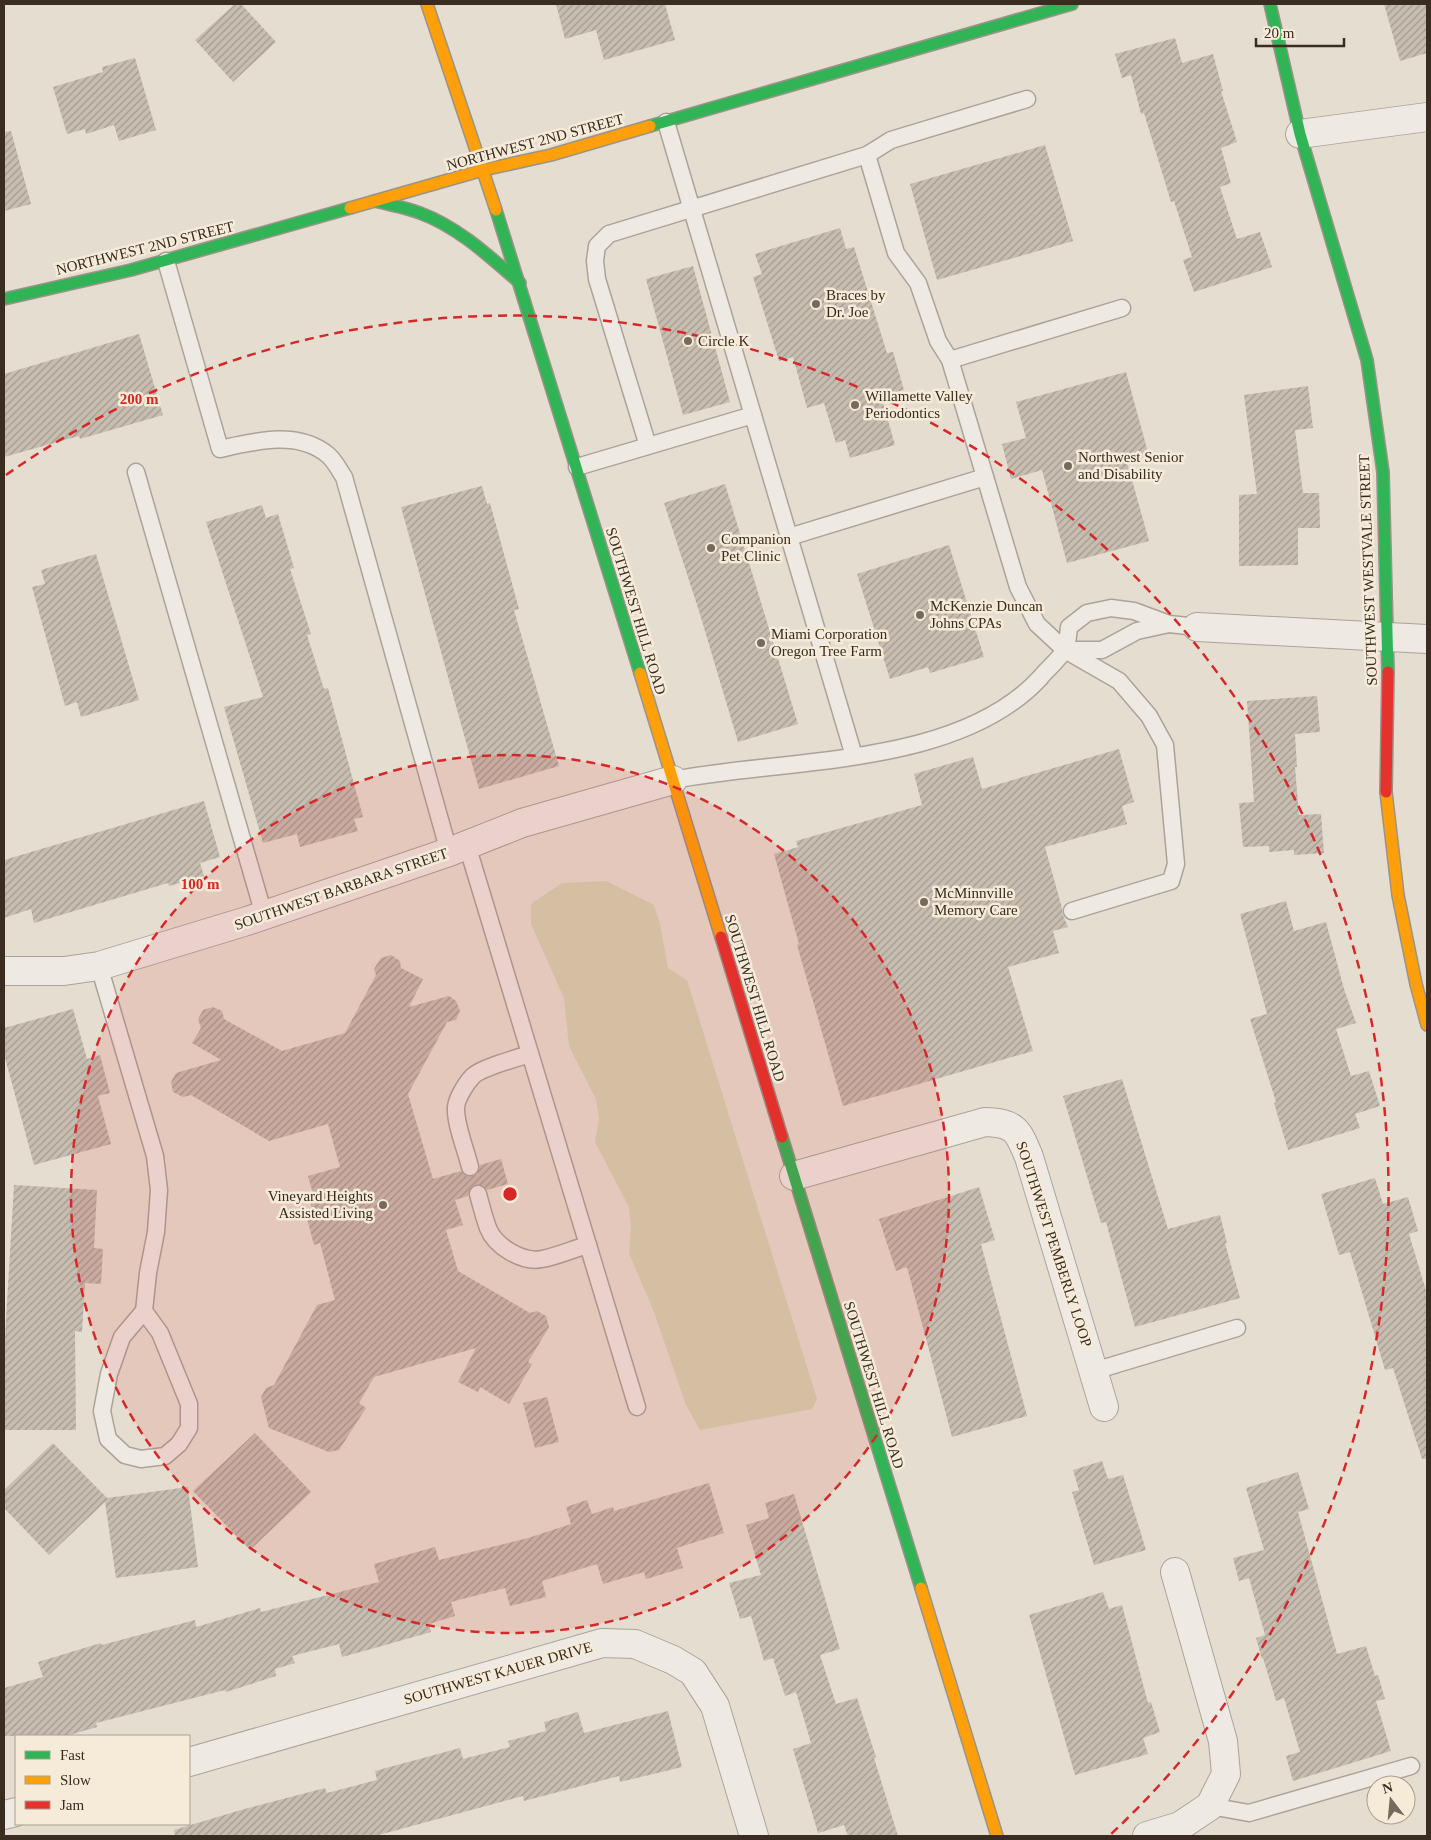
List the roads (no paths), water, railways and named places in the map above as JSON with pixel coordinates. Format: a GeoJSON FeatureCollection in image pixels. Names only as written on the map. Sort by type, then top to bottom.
{"type":"FeatureCollection","features":[{"type":"Feature","properties":{"kind":"street","name":"SOUTHWEST HILL ROAD"},"geometry":{"type":"LineString","coordinates":[[426,4],[520,283],[997,1836]]}},
{"type":"Feature","properties":{"kind":"street","name":"NORTHWEST 2ND STREET"},"geometry":{"type":"LineString","coordinates":[[4,300],[166,261],[483,170],[550,155],[1072,4]]}},
{"type":"Feature","properties":{"kind":"street","name":"SOUTHWEST WESTVALE STREET"},"geometry":{"type":"LineString","coordinates":[[1270,4],[1300,134],[1367,360],[1383,472],[1388,637],[1386,790],[1398,895],[1416,984],[1427,1025]]}},
{"type":"Feature","properties":{"kind":"street"},"geometry":{"type":"LineString","coordinates":[[1300,134],[1427,117]]}},
{"type":"Feature","properties":{"kind":"street"},"geometry":{"type":"LineString","coordinates":[[374,201],[422,214],[453,230],[520,283]]}},
{"type":"Feature","properties":{"kind":"street"},"geometry":{"type":"LineString","coordinates":[[1197,627],[1427,639]]}},
{"type":"Feature","properties":{"kind":"street","name":"SOUTHWEST BARBARA STREET"},"geometry":{"type":"LineString","coordinates":[[4,971],[64,972],[99,966],[264,915],[458,849],[522,823],[673,780]]}},
{"type":"Feature","properties":{"kind":"street","name":"SOUTHWEST PEMBERLY LOOP"},"geometry":{"type":"LineString","coordinates":[[794,1176],[985,1122],[1002,1123],[1020,1134],[1029,1157],[1104,1407]]}},
{"type":"Feature","properties":{"kind":"street"},"geometry":{"type":"LineString","coordinates":[[1147,1836],[1180,1826],[1210,1806],[1226,1774],[1223,1740],[1175,1572]]}},
{"type":"Feature","properties":{"kind":"street","name":"SOUTHWEST KAUER DRIVE"},"geometry":{"type":"LineString","coordinates":[[190,1762],[602,1642],[635,1644],[694,1672],[715,1706],[754,1836]]}},
{"type":"Feature","properties":{"kind":"lane"},"geometry":{"type":"LineString","coordinates":[[648,446],[597,279],[595,261],[597,246],[609,234],[867,155],[891,140],[1027,99]]}},
{"type":"Feature","properties":{"kind":"lane"},"geometry":{"type":"LineString","coordinates":[[666,122],[854,756]]}},
{"type":"Feature","properties":{"kind":"lane"},"geometry":{"type":"LineString","coordinates":[[867,155],[896,253],[918,284],[938,341],[950,360],[1018,587],[1037,624],[1065,650],[1119,682],[1148,716],[1165,746],[1176,864],[1170,881],[1072,910]]}},
{"type":"Feature","properties":{"kind":"lane"},"geometry":{"type":"LineString","coordinates":[[166,261],[220,449],[253,441],[284,440],[309,443],[329,456],[344,477],[458,849],[530,1054],[636,1407]]}},
{"type":"Feature","properties":{"kind":"lane"},"geometry":{"type":"LineString","coordinates":[[950,360],[1122,308]]}},
{"type":"Feature","properties":{"kind":"lane"},"geometry":{"type":"LineString","coordinates":[[577,467],[754,415]]}},
{"type":"Feature","properties":{"kind":"lane"},"geometry":{"type":"LineString","coordinates":[[136,472],[264,915]]}},
{"type":"Feature","properties":{"kind":"lane"},"geometry":{"type":"LineString","coordinates":[[789,537],[985,477]]}},
{"type":"Feature","properties":{"kind":"lane"},"geometry":{"type":"LineString","coordinates":[[673,780],[710,773],[875,754],[925,743],[980,722],[1026,692],[1065,650],[1069,627],[1087,613],[1111,608],[1134,611],[1168,624],[1197,627]]}},
{"type":"Feature","properties":{"kind":"lane"},"geometry":{"type":"LineString","coordinates":[[1065,650],[1102,650],[1137,631],[1168,624]]}},
{"type":"Feature","properties":{"kind":"lane"},"geometry":{"type":"LineString","coordinates":[[99,966],[155,1156],[159,1190],[156,1232],[148,1273],[144,1311],[122,1337],[109,1374],[102,1411],[108,1439],[125,1455],[141,1459],[165,1456],[179,1444],[189,1428],[189,1404],[160,1334],[144,1311]]}},
{"type":"Feature","properties":{"kind":"lane"},"geometry":{"type":"LineString","coordinates":[[470,1167],[456,1106],[462,1092],[473,1076],[530,1054]]}},
{"type":"Feature","properties":{"kind":"lane"},"geometry":{"type":"LineString","coordinates":[[478,1194],[488,1229],[498,1243],[515,1254],[528,1260],[541,1259],[588,1245]]}},
{"type":"Feature","properties":{"kind":"lane"},"geometry":{"type":"LineString","coordinates":[[1094,1371],[1237,1328]]}},
{"type":"Feature","properties":{"kind":"lane"},"geometry":{"type":"LineString","coordinates":[[1210,1806],[1249,1813],[1411,1766]]}},
{"type":"Feature","properties":{"kind":"place","name":"Braces by Dr. Joe"},"geometry":{"type":"Point","coordinates":[816,304]}},
{"type":"Feature","properties":{"kind":"place","name":"Circle K"},"geometry":{"type":"Point","coordinates":[688,341]}},
{"type":"Feature","properties":{"kind":"place","name":"Willamette Valley Periodontics"},"geometry":{"type":"Point","coordinates":[855,405]}},
{"type":"Feature","properties":{"kind":"place","name":"Northwest Senior and Disability"},"geometry":{"type":"Point","coordinates":[1068,466]}},
{"type":"Feature","properties":{"kind":"place","name":"Companion Pet Clinic"},"geometry":{"type":"Point","coordinates":[711,548]}},
{"type":"Feature","properties":{"kind":"place","name":"McKenzie Duncan Johns CPAs"},"geometry":{"type":"Point","coordinates":[920,615]}},
{"type":"Feature","properties":{"kind":"place","name":"Miami Corporation Oregon Tree Farm"},"geometry":{"type":"Point","coordinates":[761,643]}},
{"type":"Feature","properties":{"kind":"place","name":"McMinnville Memory Care"},"geometry":{"type":"Point","coordinates":[924,902]}},
{"type":"Feature","properties":{"kind":"place","name":"Vineyard Heights Assisted Living"},"geometry":{"type":"Point","coordinates":[383,1205]}}]}
